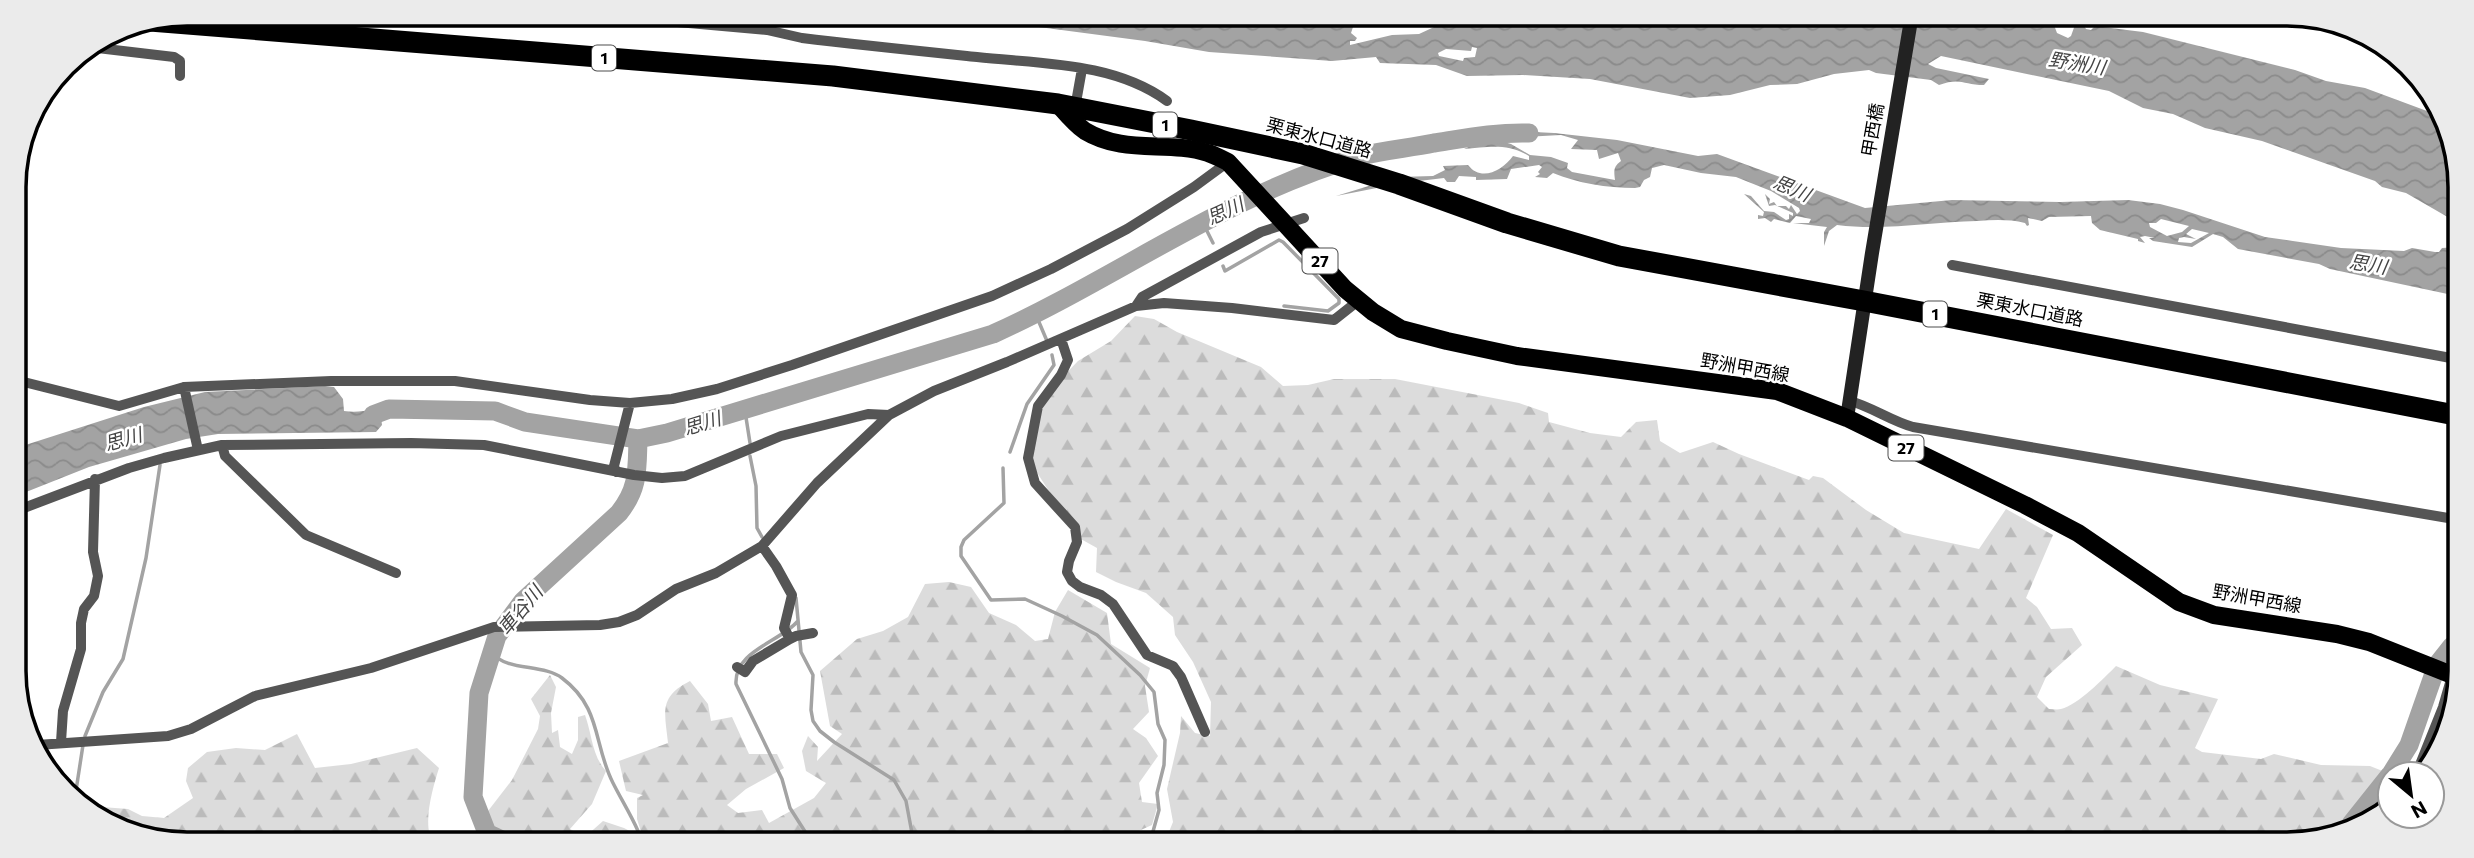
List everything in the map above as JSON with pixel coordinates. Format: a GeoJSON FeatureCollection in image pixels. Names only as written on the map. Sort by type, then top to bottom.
{"type":"FeatureCollection","features":[{"type":"Feature","properties":{"kind":"highway","name":"栗東水口道路"},"geometry":{"type":"LineString","coordinates":[[224,27],[833,76],[1066,106],[1303,154],[1507,223],[1619,256],[2448,414]]}},
{"type":"Feature","properties":{"kind":"main road","name":"野洲甲西線"},"geometry":{"type":"LineString","coordinates":[[1066,106],[1083,130],[1101,138],[1137,147],[1208,153],[1230,164],[1359,301],[1401,329],[1517,356],[1777,391],[1848,410],[1887,439],[2078,533],[2179,602],[2214,615],[2337,634],[2370,642],[2443,672]]}},
{"type":"Feature","properties":{"kind":"street","name":"甲西橋"},"geometry":{"type":"LineString","coordinates":[[1848,410],[1910,26]]}},
{"type":"Feature","properties":{"kind":"street"},"geometry":{"type":"LineString","coordinates":[[731,27],[767,30],[827,41],[1082,69],[1129,79],[1167,101]]}},
{"type":"Feature","properties":{"kind":"street"},"geometry":{"type":"LineString","coordinates":[[105,49],[174,57],[180,61],[180,76]]}},
{"type":"Feature","properties":{"kind":"street"},"geometry":{"type":"LineString","coordinates":[[1066,106],[1082,69]]}},
{"type":"Feature","properties":{"kind":"street"},"geometry":{"type":"LineString","coordinates":[[27,383],[119,406],[185,390],[331,381],[455,381],[629,405],[672,398],[717,389],[992,296],[1127,229],[1230,164]]}},
{"type":"Feature","properties":{"kind":"street"},"geometry":{"type":"LineString","coordinates":[[1136,306],[1142,297],[1261,232],[1284,222],[1304,218]]}},
{"type":"Feature","properties":{"kind":"street"},"geometry":{"type":"LineString","coordinates":[[1952,265],[2448,358]]}},
{"type":"Feature","properties":{"kind":"street"},"geometry":{"type":"LineString","coordinates":[[44,744],[144,740],[167,736],[191,729],[254,696],[371,668],[494,627],[600,625],[619,622],[637,615],[676,589],[716,573],[762,546],[817,482],[889,415],[934,391],[1136,306],[1164,303],[1334,320],[1359,301]]}},
{"type":"Feature","properties":{"kind":"street"},"geometry":{"type":"LineString","coordinates":[[1061,339],[1068,360],[1061,375],[1038,406],[1028,458],[1035,483],[1075,527],[1077,542],[1069,561],[1068,572],[1072,581],[1114,604],[1147,655],[1173,666],[1181,677],[1205,732]]}},
{"type":"Feature","properties":{"kind":"street"},"geometry":{"type":"LineString","coordinates":[[185,390],[197,448]]}},
{"type":"Feature","properties":{"kind":"street"},"geometry":{"type":"LineString","coordinates":[[615,469],[629,405]]}},
{"type":"Feature","properties":{"kind":"street"},"geometry":{"type":"LineString","coordinates":[[1848,410],[1864,405],[1913,428],[2448,518]]}},
{"type":"Feature","properties":{"kind":"street"},"geometry":{"type":"LineString","coordinates":[[26,507],[95,479],[197,448],[222,445],[484,445],[615,469],[639,476],[662,478],[685,476],[781,436],[868,414],[889,415]]}},
{"type":"Feature","properties":{"kind":"street"},"geometry":{"type":"LineString","coordinates":[[1887,439],[1899,423]]}},
{"type":"Feature","properties":{"kind":"street"},"geometry":{"type":"LineString","coordinates":[[222,445],[225,456],[306,535],[396,573]]}},
{"type":"Feature","properties":{"kind":"street"},"geometry":{"type":"LineString","coordinates":[[61,742],[64,711],[81,649],[82,616],[94,596],[98,576],[93,552],[95,479]]}},
{"type":"Feature","properties":{"kind":"street"},"geometry":{"type":"LineString","coordinates":[[740,669],[745,672],[752,661],[796,635],[792,596],[762,546]]}},
{"type":"Feature","properties":{"kind":"street"},"geometry":{"type":"LineString","coordinates":[[2424,753],[2443,707],[2443,672]]}},
{"type":"Feature","properties":{"kind":"green space"},"geometry":{"type":"Polygon","coordinates":[[[1135,316],[1154,319],[1177,332],[1261,367],[1283,386],[1308,385],[1334,379],[1395,379],[1519,403],[1548,413],[1549,422],[1590,433],[1621,437],[1636,422],[1657,420],[1660,441],[1680,453],[1713,442],[1809,480],[1813,476],[1823,478],[1866,510],[1904,533],[1979,549],[2006,509],[2053,535],[2026,598],[2037,607],[2051,629],[2072,628],[2082,645],[2046,677],[2037,697],[2049,709],[2061,709],[2075,702],[2116,666],[2160,685],[2218,699],[2195,748],[2202,752],[2261,759],[2274,754],[2321,765],[2370,766],[2376,768],[2376,804],[2328,826],[2297,831],[1169,832],[1173,822],[1167,789],[1180,733],[1181,716],[1195,733],[1210,736],[1211,702],[1193,662],[1175,635],[1173,617],[1146,593],[1096,572],[1097,548],[1079,538],[1027,457],[1031,425],[1050,390],[1078,361],[1111,341],[1135,316]]]}},
{"type":"Feature","properties":{"kind":"green space"},"geometry":{"type":"Polygon","coordinates":[[[949,582],[971,587],[989,613],[1016,625],[1035,641],[1048,639],[1055,612],[1068,590],[1107,613],[1111,644],[1150,668],[1145,686],[1149,712],[1133,729],[1146,738],[1158,756],[1139,783],[1142,802],[1158,804],[1152,825],[1137,832],[641,832],[637,819],[637,798],[643,795],[626,791],[619,761],[668,743],[665,714],[668,700],[690,681],[708,704],[711,721],[732,717],[749,754],[777,754],[784,768],[746,789],[727,805],[738,813],[762,810],[769,823],[814,798],[826,783],[806,771],[802,751],[808,736],[818,747],[817,761],[842,734],[830,726],[820,671],[857,639],[883,631],[908,617],[925,584],[949,582]]]}},
{"type":"Feature","properties":{"kind":"green space"},"geometry":{"type":"Polygon","coordinates":[[[550,675],[556,687],[551,713],[552,733],[558,730],[560,747],[572,754],[578,740],[578,717],[585,715],[595,752],[606,771],[592,804],[570,829],[575,832],[488,832],[478,824],[512,780],[538,729],[540,716],[531,699],[550,675]]]}},
{"type":"Feature","properties":{"kind":"green space"},"geometry":{"type":"Polygon","coordinates":[[[297,734],[315,768],[351,764],[417,748],[439,768],[431,796],[429,832],[187,832],[156,829],[102,807],[128,809],[142,816],[164,818],[193,798],[186,781],[188,768],[207,752],[236,748],[265,750],[297,734]]]}},
{"type":"Feature","properties":{"kind":"green space"},"geometry":{"type":"Polygon","coordinates":[[[603,821],[631,832],[591,832],[603,821]]]}},
{"type":"Feature","properties":{"kind":"water","name":"野洲川"},"geometry":{"type":"Polygon","coordinates":[[[1353,26],[1351,33],[1357,38],[1350,41],[1350,45],[1392,35],[1419,34],[1435,26],[2054,26],[2057,33],[2068,38],[2075,26],[2084,26],[2091,30],[2096,26],[2143,32],[2295,70],[2326,81],[2365,88],[2428,111],[2442,146],[2446,166],[2448,217],[2406,193],[2382,187],[2375,181],[2262,141],[2205,128],[2173,114],[2143,108],[2109,91],[1941,56],[1928,64],[1989,79],[1984,85],[1957,81],[1939,85],[1931,80],[1869,70],[1834,74],[1797,84],[1770,85],[1730,95],[1690,98],[1590,79],[1523,75],[1467,76],[1436,65],[1380,63],[1376,57],[1332,61],[1209,52],[1036,27],[1353,26]],[[1472,47],[1471,51],[1446,49],[1438,53],[1439,56],[1463,61],[1464,58],[1475,57],[1477,48],[1472,47]]]}},
{"type":"Feature","properties":{"kind":"water"},"geometry":{"type":"Polygon","coordinates":[[[1515,131],[1554,133],[1617,140],[1698,156],[1717,154],[1865,208],[1952,200],[2128,200],[2183,210],[2265,237],[2341,248],[2404,251],[2412,248],[2439,252],[2442,248],[2448,248],[2448,294],[2330,269],[2319,264],[2238,249],[2223,237],[2213,234],[2192,247],[2140,237],[2145,243],[2100,230],[2092,223],[2091,216],[2049,217],[2042,221],[2028,218],[2027,226],[2025,223],[2001,220],[1890,227],[1837,225],[1829,231],[1824,246],[1824,232],[1827,227],[1793,223],[1809,223],[1811,219],[1796,216],[1790,223],[1758,219],[1758,215],[1763,216],[1764,212],[1744,194],[1751,196],[1764,211],[1774,212],[1786,220],[1789,219],[1789,214],[1793,216],[1793,213],[1777,206],[1786,206],[1789,209],[1791,205],[1797,214],[1800,211],[1771,191],[1736,177],[1664,165],[1652,168],[1650,177],[1644,180],[1640,187],[1635,188],[1593,184],[1553,173],[1547,178],[1535,177],[1540,174],[1538,172],[1542,167],[1539,165],[1511,169],[1507,179],[1476,180],[1476,177],[1459,176],[1455,182],[1447,182],[1444,178],[1336,196],[1398,177],[1433,176],[1445,170],[1443,166],[1468,165],[1485,174],[1497,170],[1513,156],[1529,160],[1529,156],[1513,149],[1464,149],[1473,145],[1467,141],[1478,143],[1487,137],[1511,144],[1530,155],[1551,157],[1568,163],[1567,168],[1572,172],[1615,180],[1615,169],[1621,161],[1618,153],[1599,159],[1597,150],[1571,149],[1578,140],[1561,135],[1522,137],[1514,133],[1504,134],[1515,131]],[[2161,219],[2156,223],[2149,223],[2150,227],[2167,236],[2182,232],[2189,226],[2161,219]],[[2192,229],[2186,234],[2196,239],[2184,237],[2179,238],[2178,242],[2191,243],[2209,233],[2192,229]]]}},
{"type":"Feature","properties":{"kind":"water"},"geometry":{"type":"Polygon","coordinates":[[[1765,194],[1770,199],[1769,204],[1774,202],[1777,206],[1769,206],[1765,194]]]}},
{"type":"Feature","properties":{"kind":"water"},"geometry":{"type":"Polygon","coordinates":[[[325,386],[334,387],[343,399],[344,411],[400,409],[381,417],[382,425],[376,432],[218,434],[186,439],[89,467],[26,492],[26,445],[144,407],[205,392],[325,386]]]}},
{"type":"Feature","properties":{"kind":"waterway","name":"思川"},"geometry":{"type":"LineString","coordinates":[[373,415],[389,409],[495,411],[525,422],[638,439],[667,433],[993,334],[1039,312],[1219,214],[1312,172],[1379,152],[1505,133],[1529,133]]}},
{"type":"Feature","properties":{"kind":"waterway"},"geometry":{"type":"LineString","coordinates":[[1205,220],[1213,243]]}},
{"type":"Feature","properties":{"kind":"waterway"},"geometry":{"type":"LineString","coordinates":[[1223,266],[1225,271],[1279,240],[1339,299],[1339,303],[1328,311],[1284,306]]}},
{"type":"Feature","properties":{"kind":"waterway"},"geometry":{"type":"LineString","coordinates":[[1036,315],[1047,341]]}},
{"type":"Feature","properties":{"kind":"waterway"},"geometry":{"type":"LineString","coordinates":[[1010,452],[1027,404],[1054,365],[1052,355]]}},
{"type":"Feature","properties":{"kind":"waterway"},"geometry":{"type":"LineString","coordinates":[[745,411],[750,443]]}},
{"type":"Feature","properties":{"kind":"waterway","name":"車谷川"},"geometry":{"type":"LineString","coordinates":[[487,832],[473,797],[479,693],[497,636],[523,601],[626,504],[634,487],[638,439]]}},
{"type":"Feature","properties":{"kind":"waterway"},"geometry":{"type":"LineString","coordinates":[[750,456],[756,486],[757,528],[762,537]]}},
{"type":"Feature","properties":{"kind":"waterway"},"geometry":{"type":"LineString","coordinates":[[85,736],[103,692],[123,659],[146,558],[160,465]]}},
{"type":"Feature","properties":{"kind":"waterway"},"geometry":{"type":"LineString","coordinates":[[1003,468],[1004,503],[964,540],[961,556],[991,600],[1025,599],[1097,635],[1140,675],[1154,692],[1158,724],[1165,740],[1164,765],[1157,793],[1159,810],[1153,832]]}},
{"type":"Feature","properties":{"kind":"waterway"},"geometry":{"type":"LineString","coordinates":[[796,598],[801,652],[813,675],[813,721],[820,731],[834,742],[894,780],[906,801],[912,832]]}},
{"type":"Feature","properties":{"kind":"waterway"},"geometry":{"type":"LineString","coordinates":[[798,621],[742,663],[736,684],[782,779],[790,808],[805,832]]}},
{"type":"Feature","properties":{"kind":"waterway"},"geometry":{"type":"LineString","coordinates":[[2400,760],[2409,745],[2437,665],[2448,651]]}},
{"type":"Feature","properties":{"kind":"waterway"},"geometry":{"type":"LineString","coordinates":[[492,653],[506,663],[554,674],[575,690],[590,714],[607,769],[638,831]]}},
{"type":"Feature","properties":{"kind":"waterway"},"geometry":{"type":"LineString","coordinates":[[76,787],[83,745]]}},
{"type":"Feature","properties":{"kind":"waterway"},"geometry":{"type":"LineString","coordinates":[[2359,814],[2376,793]]}}]}
